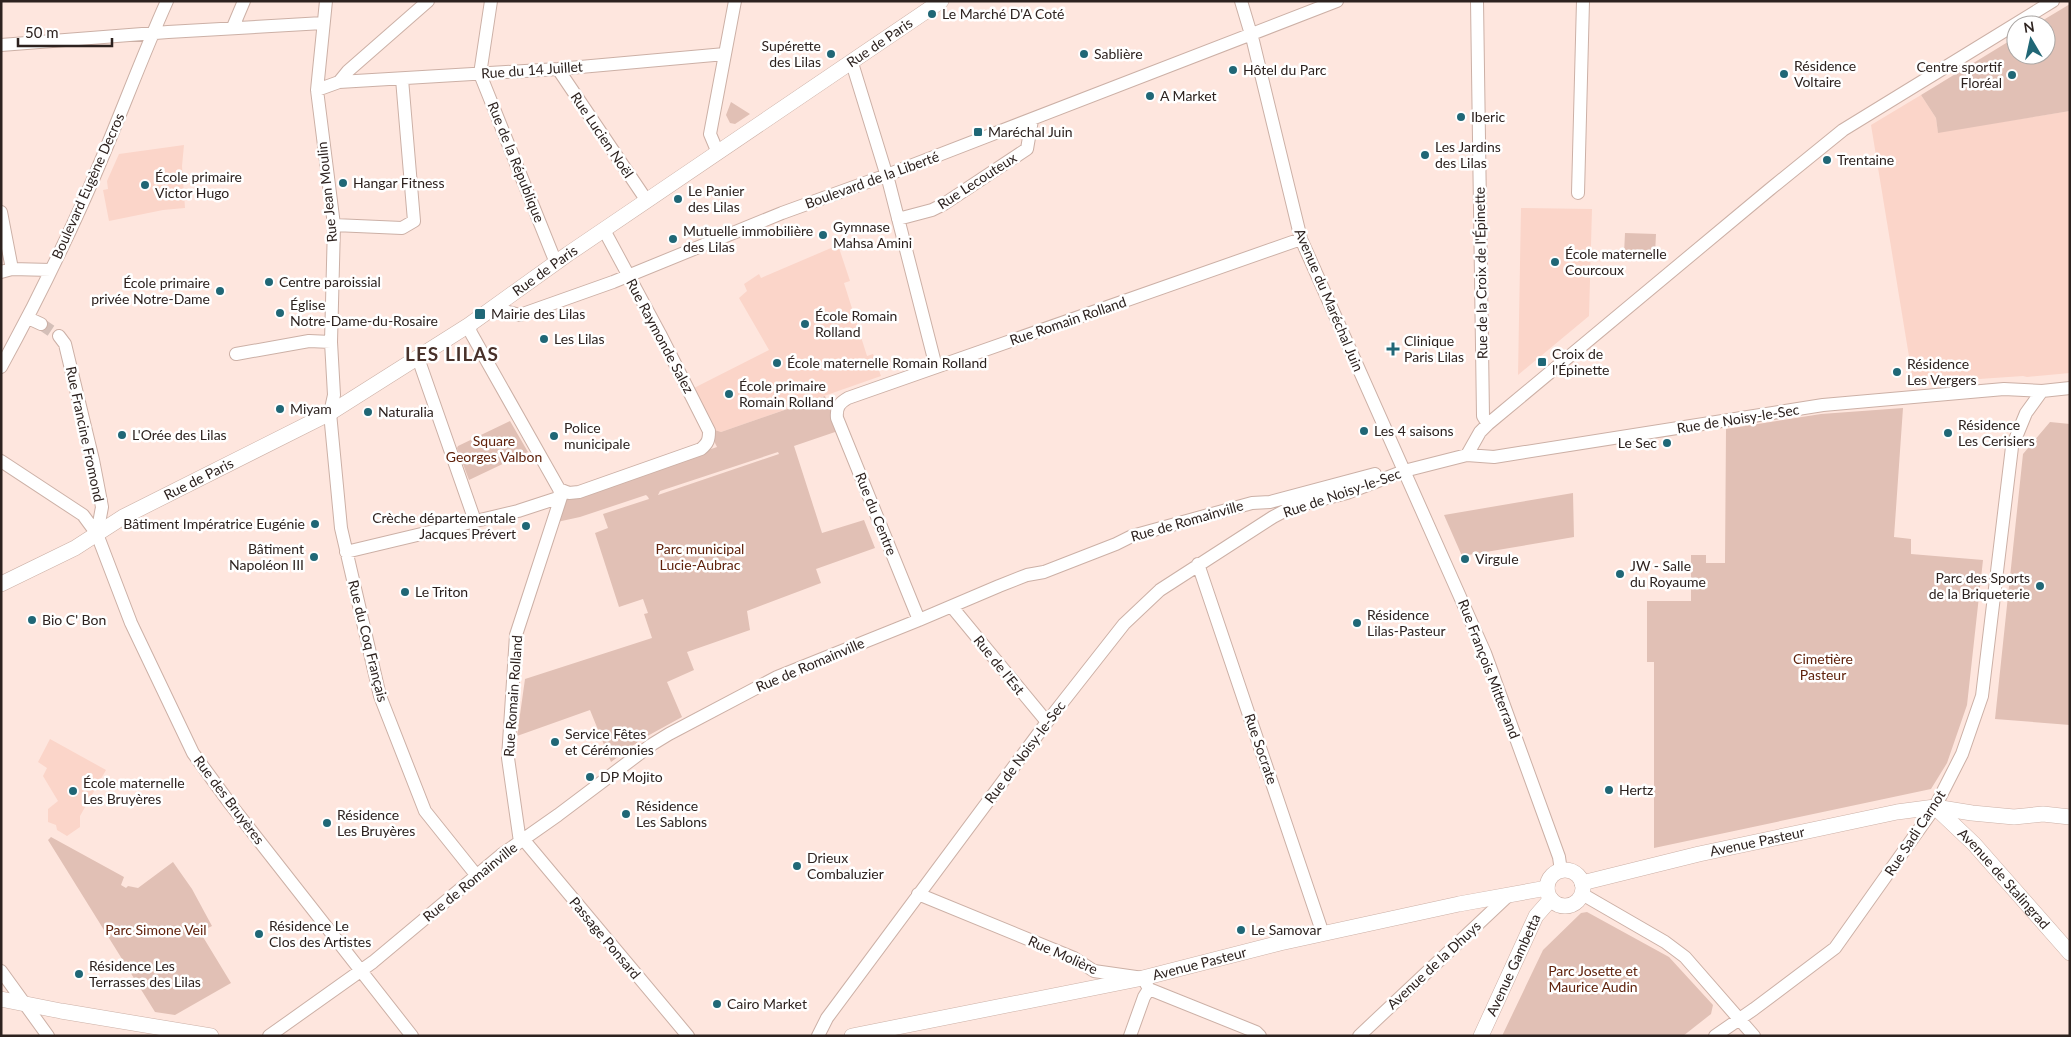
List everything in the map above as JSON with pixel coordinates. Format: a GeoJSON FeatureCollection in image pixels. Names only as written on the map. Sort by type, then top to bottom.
{"type":"FeatureCollection","features":[{"type":"Feature","properties":{"kind":"main road","name":"Rue de Paris"},"geometry":{"type":"LineString","coordinates":[[1,584],[75,548],[123,517],[330,413],[469,325],[556,262],[941,1]]}},
{"type":"Feature","properties":{"kind":"main road","name":"Avenue Pasteur"},"geometry":{"type":"LineString","coordinates":[[1582,889],[1699,854],[1897,812],[1935,807],[2014,817],[2043,814],[2070,817]]}},
{"type":"Feature","properties":{"kind":"main road","name":"Avenue de Stalingrad"},"geometry":{"type":"LineString","coordinates":[[1935,807],[1974,844],[2070,953]]}},
{"type":"Feature","properties":{"kind":"main road"},"geometry":{"type":"LineString","coordinates":[[1561,871],[1576,874],[1582,889],[1579,899],[1570,905],[1559,905],[1549,894],[1551,878],[1561,871]]}},
{"type":"Feature","properties":{"kind":"main road","name":"Avenue Pasteur"},"geometry":{"type":"LineString","coordinates":[[852,1036],[1146,984],[1280,943],[1508,895],[1549,894]]}},
{"type":"Feature","properties":{"kind":"main road","name":"Avenue Gambetta"},"geometry":{"type":"LineString","coordinates":[[1481,1036],[1536,916],[1549,894]]}},
{"type":"Feature","properties":{"kind":"main road"},"geometry":{"type":"LineString","coordinates":[[1,999],[211,1036]]}},
{"type":"Feature","properties":{"kind":"street","name":"Boulevard Eugène Decros"},"geometry":{"type":"LineString","coordinates":[[1,367],[28,318],[80,210],[152,33],[167,1]]}},
{"type":"Feature","properties":{"kind":"street"},"geometry":{"type":"LineString","coordinates":[[233,27],[244,1]]}},
{"type":"Feature","properties":{"kind":"street","name":"Rue Jean Moulin"},"geometry":{"type":"LineString","coordinates":[[326,1],[317,90],[334,225],[331,342],[334,395],[330,413]]}},
{"type":"Feature","properties":{"kind":"street"},"geometry":{"type":"LineString","coordinates":[[317,90],[339,82],[348,71],[428,1]]}},
{"type":"Feature","properties":{"kind":"street","name":"Rue de la République"},"geometry":{"type":"LineString","coordinates":[[490,1],[480,74],[556,262]]}},
{"type":"Feature","properties":{"kind":"street"},"geometry":{"type":"LineString","coordinates":[[718,153],[710,134],[734,1]]}},
{"type":"Feature","properties":{"kind":"street","name":"Boulevard de la Liberté"},"geometry":{"type":"LineString","coordinates":[[492,308],[520,315],[628,276],[782,213],[887,176],[1337,1]]}},
{"type":"Feature","properties":{"kind":"street","name":"Rue de la Croix de l'Épinette"},"geometry":{"type":"LineString","coordinates":[[1477,1],[1483,416],[1488,424]]}},
{"type":"Feature","properties":{"kind":"street"},"geometry":{"type":"LineString","coordinates":[[1578,193],[1583,1]]}},
{"type":"Feature","properties":{"kind":"street"},"geometry":{"type":"LineString","coordinates":[[1467,455],[1480,432],[1488,424],[1768,190],[1843,130],[2054,1]]}},
{"type":"Feature","properties":{"kind":"street","name":"Avenue du Maréchal Juin"},"geometry":{"type":"LineString","coordinates":[[1244,3],[1301,239],[1404,471]]}},
{"type":"Feature","properties":{"kind":"street"},"geometry":{"type":"LineString","coordinates":[[1,45],[233,27],[324,23]]}},
{"type":"Feature","properties":{"kind":"street","name":"Rue du 14 Juillet"},"geometry":{"type":"LineString","coordinates":[[339,82],[402,80],[558,69],[724,54]]}},
{"type":"Feature","properties":{"kind":"street"},"geometry":{"type":"LineString","coordinates":[[852,63],[887,176],[936,367]]}},
{"type":"Feature","properties":{"kind":"street","name":"Rue Lucien Noël"},"geometry":{"type":"LineString","coordinates":[[558,69],[647,201]]}},
{"type":"Feature","properties":{"kind":"street"},"geometry":{"type":"LineString","coordinates":[[334,225],[402,228],[414,221],[402,80]]}},
{"type":"Feature","properties":{"kind":"street","name":"Rue Lecouteux"},"geometry":{"type":"LineString","coordinates":[[898,219],[932,210],[944,204],[1027,149],[1032,120]]}},
{"type":"Feature","properties":{"kind":"street"},"geometry":{"type":"LineString","coordinates":[[1,212],[7,271],[51,270]]}},
{"type":"Feature","properties":{"kind":"street","name":"Rue Raymonde Salez"},"geometry":{"type":"LineString","coordinates":[[560,493],[579,492],[701,449],[708,444],[709,431],[604,230]]}},
{"type":"Feature","properties":{"kind":"street","name":"Rue Romain Rolland"},"geometry":{"type":"LineString","coordinates":[[838,407],[848,398],[1301,239]]}},
{"type":"Feature","properties":{"kind":"street"},"geometry":{"type":"LineString","coordinates":[[28,318],[40,324]]}},
{"type":"Feature","properties":{"kind":"street"},"geometry":{"type":"LineString","coordinates":[[346,552],[518,511],[560,493],[469,325]]}},
{"type":"Feature","properties":{"kind":"street","name":"Rue Francine Fromond"},"geometry":{"type":"LineString","coordinates":[[59,336],[65,344],[93,460],[102,507],[97,534]]}},
{"type":"Feature","properties":{"kind":"street"},"geometry":{"type":"LineString","coordinates":[[236,354],[309,341],[331,342]]}},
{"type":"Feature","properties":{"kind":"street"},"geometry":{"type":"LineString","coordinates":[[418,358],[475,521]]}},
{"type":"Feature","properties":{"kind":"street","name":"Rue de Noisy-le-Sec"},"geometry":{"type":"LineString","coordinates":[[818,1036],[827,1018],[918,894],[1047,722],[1124,624],[1160,590],[1273,517],[1292,508],[1347,493],[1404,471],[1467,455],[1494,457],[1823,405],[2004,389],[2042,390],[2070,388]]}},
{"type":"Feature","properties":{"kind":"street","name":"Rue Sadi Carnot"},"geometry":{"type":"LineString","coordinates":[[1715,1036],[1835,948],[1935,807],[1962,754],[1982,696],[2008,466],[2019,427],[2042,390]]}},
{"type":"Feature","properties":{"kind":"street","name":"Rue du Centre"},"geometry":{"type":"LineString","coordinates":[[838,407],[837,418],[919,620]]}},
{"type":"Feature","properties":{"kind":"street","name":"Rue du Coq Français"},"geometry":{"type":"LineString","coordinates":[[330,413],[341,528],[380,696],[425,811],[477,876]]}},
{"type":"Feature","properties":{"kind":"street"},"geometry":{"type":"LineString","coordinates":[[1,461],[83,516],[97,534]]}},
{"type":"Feature","properties":{"kind":"street","name":"Rue de Romainville"},"geometry":{"type":"LineString","coordinates":[[269,1036],[361,970],[477,876],[501,854],[651,745],[777,677],[952,607],[1026,575],[1044,572],[1132,536],[1252,503],[1268,502],[1374,474],[1404,471]]}},
{"type":"Feature","properties":{"kind":"street","name":"Rue François Mitterrand"},"geometry":{"type":"LineString","coordinates":[[1404,471],[1485,652],[1559,857],[1561,871]]}},
{"type":"Feature","properties":{"kind":"street","name":"Rue Romain Rolland"},"geometry":{"type":"LineString","coordinates":[[522,840],[508,758],[516,635],[560,493]]}},
{"type":"Feature","properties":{"kind":"street"},"geometry":{"type":"LineString","coordinates":[[1268,502],[1276,506],[1277,511],[1273,517]]}},
{"type":"Feature","properties":{"kind":"street","name":"Rue des Bruyères"},"geometry":{"type":"LineString","coordinates":[[97,534],[131,623],[193,753],[230,805],[412,1036]]}},
{"type":"Feature","properties":{"kind":"street","name":"Rue Socrate"},"geometry":{"type":"LineString","coordinates":[[1198,564],[1323,934]]}},
{"type":"Feature","properties":{"kind":"street","name":"Rue de l'Est"},"geometry":{"type":"LineString","coordinates":[[952,607],[1047,722]]}},
{"type":"Feature","properties":{"kind":"street","name":"Passage Ponsard"},"geometry":{"type":"LineString","coordinates":[[522,840],[688,1036]]}},
{"type":"Feature","properties":{"kind":"street"},"geometry":{"type":"LineString","coordinates":[[1582,889],[1666,942],[1685,957],[1754,1036]]}},
{"type":"Feature","properties":{"kind":"street","name":"Rue Molière"},"geometry":{"type":"LineString","coordinates":[[918,894],[1074,958],[1094,971],[1146,984],[1256,1032],[1260,1036]]}},
{"type":"Feature","properties":{"kind":"street","name":"Avenue de la Dhuys"},"geometry":{"type":"LineString","coordinates":[[1359,1036],[1508,895]]}},
{"type":"Feature","properties":{"kind":"street"},"geometry":{"type":"LineString","coordinates":[[1,971],[48,1036]]}},
{"type":"Feature","properties":{"kind":"street"},"geometry":{"type":"LineString","coordinates":[[1130,1036],[1144,996],[1146,984]]}},
{"type":"Feature","properties":{"kind":"shaded area"},"geometry":{"type":"Polygon","coordinates":[[[1921,95],[1936,118],[1938,132],[2070,111],[2070,373],[1950,381],[1914,387],[1871,125],[1921,95]]]}},
{"type":"Feature","properties":{"kind":"shaded area","name":"École primaire Victor Hugo"},"geometry":{"type":"Polygon","coordinates":[[[184,145],[182,166],[185,208],[163,210],[109,221],[103,190],[108,189],[107,181],[119,154],[184,145]]]}},
{"type":"Feature","properties":{"kind":"shaded area","name":"École maternelle Courcoux"},"geometry":{"type":"Polygon","coordinates":[[[1521,208],[1592,209],[1589,316],[1518,375],[1521,208]]]}},
{"type":"Feature","properties":{"kind":"shaded area","name":"École Romain Rolland"},"geometry":{"type":"Polygon","coordinates":[[[838,245],[850,281],[844,283],[867,356],[873,354],[881,376],[721,432],[715,430],[694,388],[769,350],[739,298],[747,291],[744,284],[759,274],[761,278],[838,245]]]}},
{"type":"Feature","properties":{"kind":"shaded area","name":"École maternelle Les Bruyères"},"geometry":{"type":"Polygon","coordinates":[[[50,739],[106,770],[80,816],[80,827],[67,836],[57,830],[56,825],[48,822],[48,809],[58,801],[43,776],[47,768],[38,762],[50,739]]]}},
{"type":"Feature","properties":{"kind":"green space","name":"Centre sportif Floréal"},"geometry":{"type":"Polygon","coordinates":[[[2070,4],[2070,111],[1938,133],[1936,118],[1921,95],[2006,43],[2006,65],[2056,65],[2056,15],[2052,15],[2070,4]]]}},
{"type":"Feature","properties":{"kind":"green space"},"geometry":{"type":"Polygon","coordinates":[[[731,102],[750,114],[735,124],[730,123],[726,115],[731,102]]]}},
{"type":"Feature","properties":{"kind":"green space"},"geometry":{"type":"Polygon","coordinates":[[[1625,233],[1656,234],[1655,254],[1624,254],[1625,233]]]}},
{"type":"Feature","properties":{"kind":"green space","name":"Parc municipal Lucie-Aubrac"},"geometry":{"type":"Polygon","coordinates":[[[825,396],[838,431],[794,446],[822,533],[864,520],[875,548],[816,569],[821,583],[747,611],[750,630],[687,652],[694,670],[667,682],[682,717],[642,739],[611,762],[590,710],[517,736],[525,679],[652,638],[644,614],[648,613],[643,599],[619,607],[595,533],[608,528],[603,514],[649,499],[648,497],[646,495],[580,517],[557,522],[564,499],[717,447],[714,441],[715,430],[721,432],[825,396]],[[778,452],[660,491],[658,495],[779,454],[778,452]]]}},
{"type":"Feature","properties":{"kind":"green space","name":"Cimetière Pasteur"},"geometry":{"type":"Polygon","coordinates":[[[1903,408],[1894,537],[1911,539],[1911,554],[1983,560],[1967,705],[1947,763],[1931,789],[1654,848],[1654,662],[1647,662],[1647,601],[1691,601],[1691,555],[1706,555],[1706,563],[1725,563],[1726,429],[1821,414],[1903,408]]]}},
{"type":"Feature","properties":{"kind":"green space","name":"Square Georges Valbon"},"geometry":{"type":"Polygon","coordinates":[[[510,421],[528,452],[469,480],[457,448],[458,446],[510,421]]]}},
{"type":"Feature","properties":{"kind":"green space","name":"Parc des Sports de la Briqueterie"},"geometry":{"type":"Polygon","coordinates":[[[2050,422],[2070,424],[2070,725],[1995,719],[2023,454],[2050,422]]]}},
{"type":"Feature","properties":{"kind":"green space"},"geometry":{"type":"Polygon","coordinates":[[[1573,493],[1574,537],[1462,556],[1444,515],[1573,493]]]}},
{"type":"Feature","properties":{"kind":"green space","name":"Parc Simone Veil"},"geometry":{"type":"Polygon","coordinates":[[[51,837],[124,877],[121,885],[126,888],[128,886],[138,888],[173,862],[192,889],[212,926],[200,932],[231,983],[175,1015],[155,1012],[48,840],[51,837]]]}},
{"type":"Feature","properties":{"kind":"green space","name":"Parc Josette et Maurice Audin"},"geometry":{"type":"Polygon","coordinates":[[[1587,912],[1669,957],[1713,1005],[1711,1014],[1683,1036],[1502,1036],[1543,950],[1581,913],[1587,912]]]}},
{"type":"Feature","properties":{"kind":"tunnel"},"geometry":{"type":"LineString","coordinates":[[41,324],[59,336]]}},
{"type":"Feature","properties":{"kind":"place","name":"Le Marché D'A Coté"},"geometry":{"type":"Point","coordinates":[932,14]}},
{"type":"Feature","properties":{"kind":"place","name":"Supérette des Lilas"},"geometry":{"type":"Point","coordinates":[831,54]}},
{"type":"Feature","properties":{"kind":"place","name":"Sablière"},"geometry":{"type":"Point","coordinates":[1084,54]}},
{"type":"Feature","properties":{"kind":"place","name":"Hôtel du Parc"},"geometry":{"type":"Point","coordinates":[1233,70]}},
{"type":"Feature","properties":{"kind":"place","name":"Résidence Voltaire"},"geometry":{"type":"Point","coordinates":[1784,74]}},
{"type":"Feature","properties":{"kind":"place","name":"Centre sportif Floréal"},"geometry":{"type":"Point","coordinates":[2012,75]}},
{"type":"Feature","properties":{"kind":"place","name":"A Market"},"geometry":{"type":"Point","coordinates":[1150,96]}},
{"type":"Feature","properties":{"kind":"place","name":"Iberic"},"geometry":{"type":"Point","coordinates":[1461,117]}},
{"type":"Feature","properties":{"kind":"place","name":"Maréchal Juin"},"geometry":{"type":"Point","coordinates":[978,132]}},
{"type":"Feature","properties":{"kind":"place","name":"Les Jardins des Lilas"},"geometry":{"type":"Point","coordinates":[1425,155]}},
{"type":"Feature","properties":{"kind":"place","name":"Trentaine"},"geometry":{"type":"Point","coordinates":[1827,160]}},
{"type":"Feature","properties":{"kind":"place","name":"Hangar Fitness"},"geometry":{"type":"Point","coordinates":[343,183]}},
{"type":"Feature","properties":{"kind":"place","name":"École primaire Victor Hugo"},"geometry":{"type":"Point","coordinates":[145,185]}},
{"type":"Feature","properties":{"kind":"place","name":"Le Panier des Lilas"},"geometry":{"type":"Point","coordinates":[678,199]}},
{"type":"Feature","properties":{"kind":"place","name":"Gymnase Mahsa Amini"},"geometry":{"type":"Point","coordinates":[823,235]}},
{"type":"Feature","properties":{"kind":"place","name":"Mutuelle immobilière des Lilas"},"geometry":{"type":"Point","coordinates":[673,239]}},
{"type":"Feature","properties":{"kind":"place","name":"École maternelle Courcoux"},"geometry":{"type":"Point","coordinates":[1555,262]}},
{"type":"Feature","properties":{"kind":"place","name":"Centre paroissial"},"geometry":{"type":"Point","coordinates":[269,282]}},
{"type":"Feature","properties":{"kind":"place","name":"École primaire privée Notre-Dame"},"geometry":{"type":"Point","coordinates":[220,291]}},
{"type":"Feature","properties":{"kind":"place","name":"Église Notre-Dame-du-Rosaire"},"geometry":{"type":"Point","coordinates":[280,313]}},
{"type":"Feature","properties":{"kind":"place","name":"Mairie des Lilas"},"geometry":{"type":"Point","coordinates":[480,314]}},
{"type":"Feature","properties":{"kind":"place","name":"École Romain Rolland"},"geometry":{"type":"Point","coordinates":[805,324]}},
{"type":"Feature","properties":{"kind":"place","name":"Les Lilas"},"geometry":{"type":"Point","coordinates":[544,339]}},
{"type":"Feature","properties":{"kind":"place","name":"Clinique Paris Lilas"},"geometry":{"type":"Point","coordinates":[1393,349]}},
{"type":"Feature","properties":{"kind":"place","name":"Croix de l'Épinette"},"geometry":{"type":"Point","coordinates":[1542,362]}},
{"type":"Feature","properties":{"kind":"place","name":"École maternelle Romain Rolland"},"geometry":{"type":"Point","coordinates":[777,363]}},
{"type":"Feature","properties":{"kind":"place","name":"Résidence Les Vergers"},"geometry":{"type":"Point","coordinates":[1897,372]}},
{"type":"Feature","properties":{"kind":"place","name":"École primaire Romain Rolland"},"geometry":{"type":"Point","coordinates":[729,394]}},
{"type":"Feature","properties":{"kind":"place","name":"Miyam"},"geometry":{"type":"Point","coordinates":[280,409]}},
{"type":"Feature","properties":{"kind":"place","name":"Naturalia"},"geometry":{"type":"Point","coordinates":[368,412]}},
{"type":"Feature","properties":{"kind":"place","name":"Les 4 saisons"},"geometry":{"type":"Point","coordinates":[1364,431]}},
{"type":"Feature","properties":{"kind":"place","name":"Résidence Les Cerisiers"},"geometry":{"type":"Point","coordinates":[1948,433]}},
{"type":"Feature","properties":{"kind":"place","name":"L'Orée des Lilas"},"geometry":{"type":"Point","coordinates":[122,435]}},
{"type":"Feature","properties":{"kind":"place","name":"Police municipale"},"geometry":{"type":"Point","coordinates":[554,436]}},
{"type":"Feature","properties":{"kind":"place","name":"Le Sec"},"geometry":{"type":"Point","coordinates":[1667,443]}},
{"type":"Feature","properties":{"kind":"place","name":"Bâtiment Impératrice Eugénie"},"geometry":{"type":"Point","coordinates":[315,524]}},
{"type":"Feature","properties":{"kind":"place","name":"Crèche départementale Jacques Prévert"},"geometry":{"type":"Point","coordinates":[526,526]}},
{"type":"Feature","properties":{"kind":"place","name":"Bâtiment Napoléon III"},"geometry":{"type":"Point","coordinates":[314,557]}},
{"type":"Feature","properties":{"kind":"place","name":"Virgule"},"geometry":{"type":"Point","coordinates":[1465,559]}},
{"type":"Feature","properties":{"kind":"place","name":"JW - Salle du Royaume"},"geometry":{"type":"Point","coordinates":[1620,574]}},
{"type":"Feature","properties":{"kind":"place","name":"Parc des Sports de la Briqueterie"},"geometry":{"type":"Point","coordinates":[2040,586]}},
{"type":"Feature","properties":{"kind":"place","name":"Le Triton"},"geometry":{"type":"Point","coordinates":[405,592]}},
{"type":"Feature","properties":{"kind":"place","name":"Bio C' Bon"},"geometry":{"type":"Point","coordinates":[32,620]}},
{"type":"Feature","properties":{"kind":"place","name":"Résidence Lilas-Pasteur"},"geometry":{"type":"Point","coordinates":[1357,623]}},
{"type":"Feature","properties":{"kind":"place","name":"Service Fêtes et Cérémonies"},"geometry":{"type":"Point","coordinates":[555,742]}},
{"type":"Feature","properties":{"kind":"place","name":"DP Mojito"},"geometry":{"type":"Point","coordinates":[590,777]}},
{"type":"Feature","properties":{"kind":"place","name":"Hertz"},"geometry":{"type":"Point","coordinates":[1609,790]}},
{"type":"Feature","properties":{"kind":"place","name":"École maternelle Les Bruyères"},"geometry":{"type":"Point","coordinates":[73,791]}},
{"type":"Feature","properties":{"kind":"place","name":"Résidence Les Sablons"},"geometry":{"type":"Point","coordinates":[626,814]}},
{"type":"Feature","properties":{"kind":"place","name":"Résidence Les Bruyères"},"geometry":{"type":"Point","coordinates":[327,823]}},
{"type":"Feature","properties":{"kind":"place","name":"Drieux Combaluzier"},"geometry":{"type":"Point","coordinates":[797,866]}},
{"type":"Feature","properties":{"kind":"place","name":"Le Samovar"},"geometry":{"type":"Point","coordinates":[1241,930]}},
{"type":"Feature","properties":{"kind":"place","name":"Résidence Le Clos des Artistes"},"geometry":{"type":"Point","coordinates":[259,934]}},
{"type":"Feature","properties":{"kind":"place","name":"Résidence Les Terrasses des Lilas"},"geometry":{"type":"Point","coordinates":[79,974]}},
{"type":"Feature","properties":{"kind":"place","name":"Cairo Market"},"geometry":{"type":"Point","coordinates":[717,1004]}},
{"type":"Feature","properties":{"kind":"district","name":"LES LILAS"},"geometry":{"type":"Point","coordinates":[452,354]}}]}
